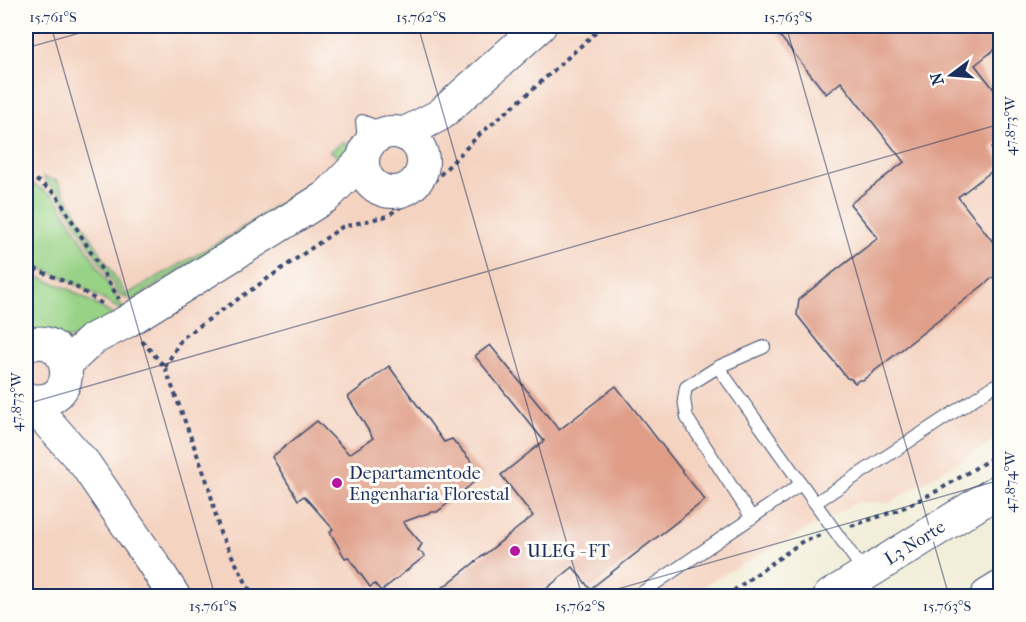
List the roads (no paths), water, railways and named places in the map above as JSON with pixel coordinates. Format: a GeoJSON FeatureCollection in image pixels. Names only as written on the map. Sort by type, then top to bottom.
{"type":"FeatureCollection","features":[{"type":"Feature","properties":{"kind":"main road","name":"L3 Norte"},"geometry":{"type":"LineString","coordinates":[[830,597],[1000,490]]}},
{"type":"Feature","properties":{"kind":"main road"},"geometry":{"type":"LineString","coordinates":[[987,597],[1000,588]]}},
{"type":"Feature","properties":{"kind":"street"},"geometry":{"type":"LineString","coordinates":[[39,348],[93,339],[126,322],[327,196],[378,152],[440,115],[540,26]]}},
{"type":"Feature","properties":{"kind":"street"},"geometry":{"type":"LineString","coordinates":[[423,158],[440,115]]}},
{"type":"Feature","properties":{"kind":"street"},"geometry":{"type":"LineString","coordinates":[[415,142],[423,158],[420,176],[408,189],[389,193],[379,190],[378,152],[415,142]]}},
{"type":"Feature","properties":{"kind":"street"},"geometry":{"type":"LineString","coordinates":[[39,348],[67,374],[61,390],[36,397],[85,464],[174,597]]}},
{"type":"Feature","properties":{"kind":"lane"},"geometry":{"type":"LineString","coordinates":[[752,518],[687,418],[684,399],[686,387],[718,367],[764,347]]}},
{"type":"Feature","properties":{"kind":"lane"},"geometry":{"type":"LineString","coordinates":[[718,367],[866,574]]}},
{"type":"Feature","properties":{"kind":"lane"},"geometry":{"type":"LineString","coordinates":[[815,503],[1000,382]]}},
{"type":"Feature","properties":{"kind":"lane"},"geometry":{"type":"LineString","coordinates":[[637,597],[801,484]]}},
{"type":"Feature","properties":{"kind":"place","name":"Departamentode Engenharia Florestal"},"geometry":{"type":"Point","coordinates":[337,483]}},
{"type":"Feature","properties":{"kind":"place","name":"ULEG - FT"},"geometry":{"type":"Point","coordinates":[515,551]}}]}
